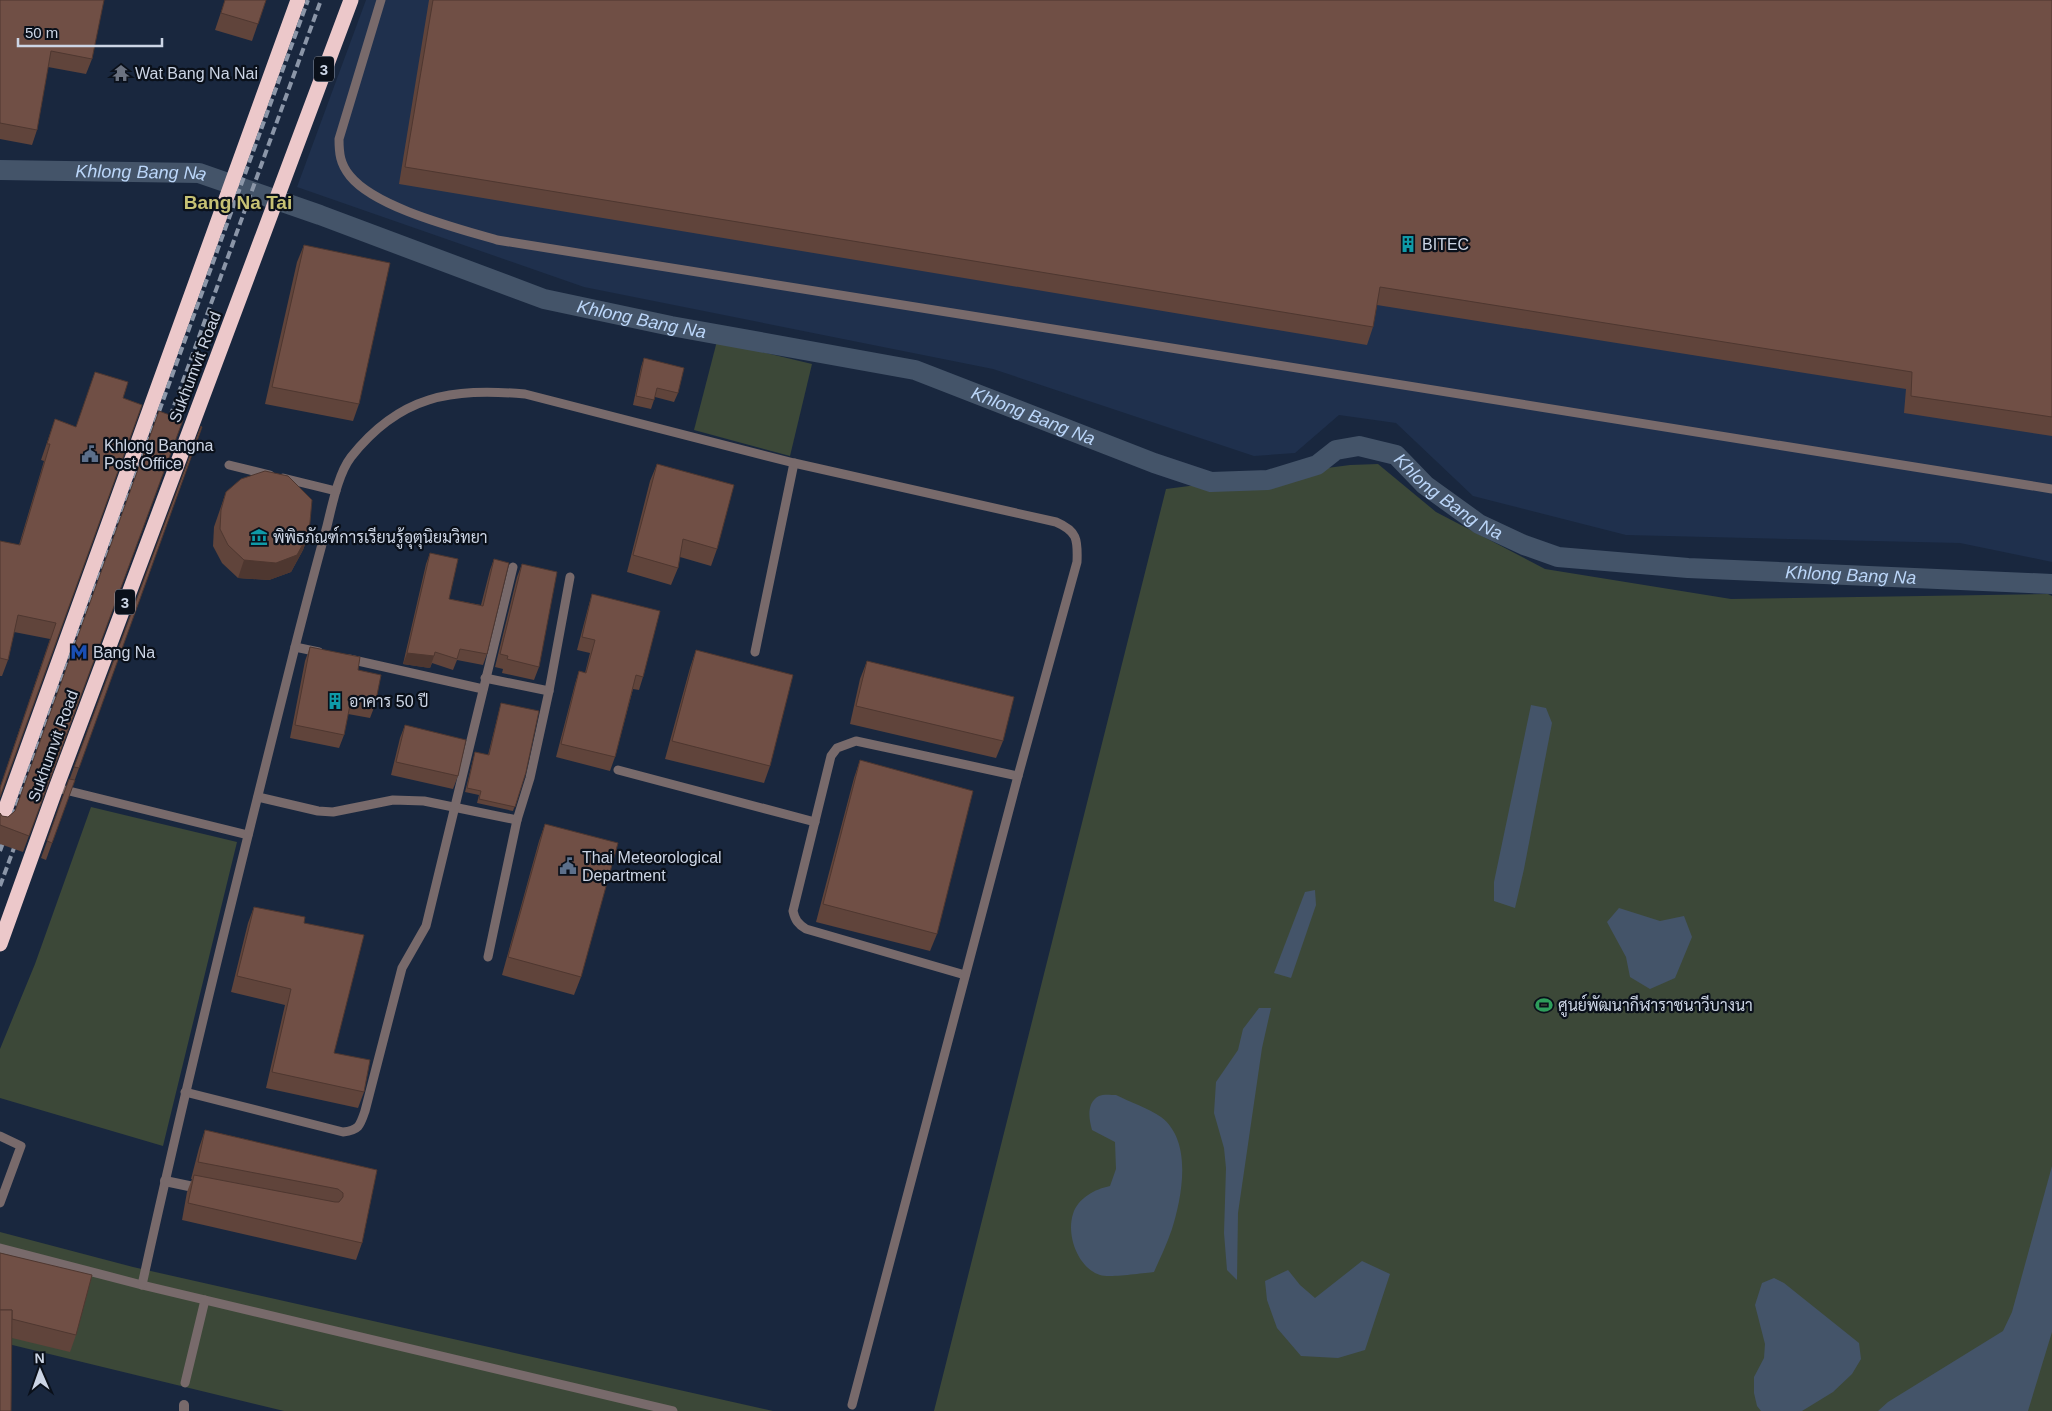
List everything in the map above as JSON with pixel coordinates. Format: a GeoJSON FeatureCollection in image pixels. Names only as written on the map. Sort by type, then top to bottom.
{"type":"FeatureCollection","features":[{"type":"Feature","properties":{"kind":"highway","name":"Sukhumvit Road"},"geometry":{"type":"LineString","coordinates":[[0,824],[298,0]]}},
{"type":"Feature","properties":{"kind":"highway","name":"Sukhumvit Road"},"geometry":{"type":"LineString","coordinates":[[0,944],[56,788],[351,0]]}},
{"type":"Feature","properties":{"kind":"street"},"geometry":{"type":"LineString","coordinates":[[165,1181],[213,1191]]}},
{"type":"Feature","properties":{"kind":"lane"},"geometry":{"type":"LineString","coordinates":[[381,0],[340,139],[339,154],[342,164],[350,176],[381,199],[431,221],[497,240],[2052,489]]}},
{"type":"Feature","properties":{"kind":"lane"},"geometry":{"type":"LineString","coordinates":[[142,1285],[185,1092],[295,647],[336,491],[349,459],[378,429],[406,408],[431,398],[490,391],[525,394],[794,463],[1056,522],[1070,528],[1078,546],[1077,562],[1018,776],[852,1405]]}},
{"type":"Feature","properties":{"kind":"lane"},"geometry":{"type":"LineString","coordinates":[[755,652],[794,463]]}},
{"type":"Feature","properties":{"kind":"lane"},"geometry":{"type":"LineString","coordinates":[[229,465],[336,491]]}},
{"type":"Feature","properties":{"kind":"lane"},"geometry":{"type":"LineString","coordinates":[[185,1092],[343,1132],[354,1130],[360,1124],[402,968],[426,926],[513,567]]}},
{"type":"Feature","properties":{"kind":"lane"},"geometry":{"type":"LineString","coordinates":[[488,957],[517,820],[530,778],[549,691],[570,577]]}},
{"type":"Feature","properties":{"kind":"lane"},"geometry":{"type":"LineString","coordinates":[[295,647],[483,689]]}},
{"type":"Feature","properties":{"kind":"lane"},"geometry":{"type":"LineString","coordinates":[[485,678],[549,691]]}},
{"type":"Feature","properties":{"kind":"lane"},"geometry":{"type":"LineString","coordinates":[[965,975],[806,929],[794,918],[794,911],[832,756],[837,748],[846,743],[856,741],[1018,776]]}},
{"type":"Feature","properties":{"kind":"lane"},"geometry":{"type":"LineString","coordinates":[[618,770],[816,822]]}},
{"type":"Feature","properties":{"kind":"lane"},"geometry":{"type":"LineString","coordinates":[[56,788],[248,835]]}},
{"type":"Feature","properties":{"kind":"lane"},"geometry":{"type":"LineString","coordinates":[[258,797],[318,811],[333,812],[393,800],[424,801],[517,820]]}},
{"type":"Feature","properties":{"kind":"lane"},"geometry":{"type":"LineString","coordinates":[[0,1136],[21,1146],[0,1203]]}},
{"type":"Feature","properties":{"kind":"lane"},"geometry":{"type":"LineString","coordinates":[[0,1248],[142,1285],[672,1411]]}},
{"type":"Feature","properties":{"kind":"lane"},"geometry":{"type":"LineString","coordinates":[[186,1383],[205,1300]]}},
{"type":"Feature","properties":{"kind":"shaded area","name":"BITEC"},"geometry":{"type":"Polygon","coordinates":[[[366,0],[2052,0],[2052,562],[1960,543],[1626,535],[1473,496],[1396,423],[1339,415],[1295,453],[1254,456],[993,369],[584,287],[297,187],[366,0]]]}},
{"type":"Feature","properties":{"kind":"shaded area"},"geometry":{"type":"Polygon","coordinates":[[[1531,705],[1546,708],[1552,723],[1515,908],[1494,901],[1494,882],[1531,705]]]}},
{"type":"Feature","properties":{"kind":"shaded area"},"geometry":{"type":"Polygon","coordinates":[[[1315,890],[1316,905],[1291,978],[1274,973],[1305,892],[1315,890]]]}},
{"type":"Feature","properties":{"kind":"shaded area"},"geometry":{"type":"Polygon","coordinates":[[[1619,908],[1660,921],[1684,916],[1692,937],[1675,978],[1650,989],[1630,977],[1626,957],[1607,922],[1619,908]]]}},
{"type":"Feature","properties":{"kind":"shaded area"},"geometry":{"type":"Polygon","coordinates":[[[1259,1008],[1271,1008],[1262,1048],[1238,1213],[1237,1280],[1227,1270],[1224,1233],[1226,1168],[1224,1148],[1214,1113],[1216,1082],[1238,1050],[1243,1029],[1259,1008]]]}},
{"type":"Feature","properties":{"kind":"shaded area"},"geometry":{"type":"Polygon","coordinates":[[[1103,1095],[1116,1095],[1156,1114],[1171,1127],[1178,1140],[1182,1170],[1176,1216],[1166,1246],[1154,1272],[1105,1276],[1092,1271],[1080,1258],[1073,1241],[1071,1222],[1075,1208],[1083,1199],[1099,1189],[1110,1186],[1116,1169],[1115,1142],[1092,1130],[1089,1116],[1090,1107],[1095,1099],[1103,1095]]]}},
{"type":"Feature","properties":{"kind":"shaded area"},"geometry":{"type":"Polygon","coordinates":[[[2052,1166],[2052,1332],[2028,1411],[1878,1411],[1888,1402],[2003,1331],[2012,1312],[2052,1166]]]}},
{"type":"Feature","properties":{"kind":"shaded area"},"geometry":{"type":"Polygon","coordinates":[[[1362,1261],[1390,1274],[1365,1350],[1338,1358],[1301,1356],[1277,1328],[1267,1300],[1265,1281],[1288,1270],[1300,1285],[1315,1298],[1362,1261]]]}},
{"type":"Feature","properties":{"kind":"shaded area"},"geometry":{"type":"Polygon","coordinates":[[[1774,1278],[1784,1283],[1859,1343],[1861,1359],[1852,1374],[1833,1392],[1802,1411],[1761,1411],[1757,1406],[1754,1393],[1754,1377],[1764,1358],[1765,1344],[1755,1305],[1762,1283],[1774,1278]]]}},
{"type":"Feature","properties":{"kind":"green space"},"geometry":{"type":"Polygon","coordinates":[[[717,341],[812,364],[790,456],[694,430],[717,341]]]}},
{"type":"Feature","properties":{"kind":"green space","name":"ศูนย์พัฒนากีฬาราชนาวีบางนา"},"geometry":{"type":"Polygon","coordinates":[[[1378,464],[1436,512],[1545,569],[1731,599],[2048,594],[2052,596],[2052,1411],[934,1411],[1166,489],[1350,465],[1378,464]]]}},
{"type":"Feature","properties":{"kind":"green space"},"geometry":{"type":"Polygon","coordinates":[[[91,807],[237,842],[163,1146],[0,1098],[0,1049],[35,964],[91,807]]]}},
{"type":"Feature","properties":{"kind":"green space"},"geometry":{"type":"Polygon","coordinates":[[[0,1232],[133,1267],[773,1411],[284,1411],[0,1342],[0,1232]]]}},
{"type":"Feature","properties":{"kind":"building"},"geometry":{"type":"Polygon","coordinates":[[[0,0],[104,0],[92,59],[51,51],[37,130],[0,123],[0,0]]]}},
{"type":"Feature","properties":{"kind":"building"},"geometry":{"type":"Polygon","coordinates":[[[225,0],[266,0],[258,24],[221,13],[225,0]]]}},
{"type":"Feature","properties":{"kind":"building","name":"BITEC"},"geometry":{"type":"Polygon","coordinates":[[[433,0],[2052,0],[2052,417],[1911,396],[1912,372],[1380,287],[1373,327],[405,167],[433,0]]]}},
{"type":"Feature","properties":{"kind":"building"},"geometry":{"type":"Polygon","coordinates":[[[304,245],[390,263],[359,404],[272,387],[304,245]]]}},
{"type":"Feature","properties":{"kind":"building"},"geometry":{"type":"Polygon","coordinates":[[[644,358],[684,368],[678,393],[657,388],[654,400],[636,396],[644,358]]]}},
{"type":"Feature","properties":{"kind":"building"},"geometry":{"type":"Polygon","coordinates":[[[95,372],[128,382],[123,398],[142,405],[0,797],[0,788],[56,623],[18,615],[8,660],[0,658],[0,541],[20,545],[50,444],[47,444],[55,419],[76,427],[95,372]]]}},
{"type":"Feature","properties":{"kind":"building"},"geometry":{"type":"Polygon","coordinates":[[[159,411],[183,420],[29,836],[0,825],[0,813],[2,816],[8,817],[15,811],[159,411]]]}},
{"type":"Feature","properties":{"kind":"building"},"geometry":{"type":"Polygon","coordinates":[[[201,426],[79,768],[74,767],[201,426]]]}},
{"type":"Feature","properties":{"kind":"building"},"geometry":{"type":"Polygon","coordinates":[[[657,464],[734,485],[717,549],[683,539],[678,568],[633,555],[657,464]]]}},
{"type":"Feature","properties":{"kind":"building","name":"พิพิธภัณฑ์การเรียนรู้อุตุนิยมวิทยา"},"geometry":{"type":"Polygon","coordinates":[[[265,471],[288,476],[312,500],[309,533],[297,555],[276,563],[244,560],[228,545],[220,529],[221,510],[226,492],[241,479],[265,471]]]}},
{"type":"Feature","properties":{"kind":"building"},"geometry":{"type":"Polygon","coordinates":[[[430,553],[458,559],[449,599],[483,606],[494,559],[509,563],[487,654],[460,649],[457,659],[435,652],[434,656],[407,653],[430,553]]]}},
{"type":"Feature","properties":{"kind":"building"},"geometry":{"type":"Polygon","coordinates":[[[522,564],[557,572],[539,667],[507,659],[508,656],[500,654],[522,564]]]}},
{"type":"Feature","properties":{"kind":"building"},"geometry":{"type":"Polygon","coordinates":[[[592,594],[660,611],[643,677],[636,675],[615,757],[561,744],[579,671],[586,673],[595,640],[582,637],[592,594]]]}},
{"type":"Feature","properties":{"kind":"building","name":"อาคาร 50 ปี"},"geometry":{"type":"Polygon","coordinates":[[[310,647],[360,657],[358,670],[381,675],[375,705],[351,700],[344,735],[295,725],[310,647]]]}},
{"type":"Feature","properties":{"kind":"building"},"geometry":{"type":"Polygon","coordinates":[[[696,650],[793,675],[770,766],[672,741],[696,650]]]}},
{"type":"Feature","properties":{"kind":"building"},"geometry":{"type":"Polygon","coordinates":[[[867,661],[1014,697],[1003,741],[856,706],[867,661]]]}},
{"type":"Feature","properties":{"kind":"building"},"geometry":{"type":"Polygon","coordinates":[[[501,703],[539,711],[526,772],[515,807],[479,799],[481,791],[467,788],[475,752],[489,755],[501,703]]]}},
{"type":"Feature","properties":{"kind":"building"},"geometry":{"type":"Polygon","coordinates":[[[405,725],[466,740],[458,776],[396,762],[405,725]]]}},
{"type":"Feature","properties":{"kind":"building"},"geometry":{"type":"Polygon","coordinates":[[[860,760],[973,791],[937,934],[823,904],[860,760]]]}},
{"type":"Feature","properties":{"kind":"building"},"geometry":{"type":"Polygon","coordinates":[[[69,779],[75,780],[52,843],[47,841],[69,779]]]}},
{"type":"Feature","properties":{"kind":"building"},"geometry":{"type":"Polygon","coordinates":[[[545,824],[618,843],[581,977],[508,957],[545,824]]]}},
{"type":"Feature","properties":{"kind":"building"},"geometry":{"type":"Polygon","coordinates":[[[254,907],[305,917],[304,923],[364,935],[334,1053],[370,1060],[364,1092],[272,1072],[291,989],[237,976],[254,907]]]}},
{"type":"Feature","properties":{"kind":"building"},"geometry":{"type":"Polygon","coordinates":[[[205,1130],[377,1170],[362,1243],[188,1203],[194,1175],[335,1202],[339,1202],[343,1197],[343,1193],[338,1189],[198,1162],[205,1130]]]}},
{"type":"Feature","properties":{"kind":"building"},"geometry":{"type":"Polygon","coordinates":[[[0,1253],[92,1275],[76,1335],[12,1319],[12,1310],[0,1310],[0,1253]]]}},
{"type":"Feature","properties":{"kind":"building"},"geometry":{"type":"Polygon","coordinates":[[[0,1310],[12,1310],[11,1411],[0,1411],[0,1310]]]}},
{"type":"Feature","properties":{"kind":"waterway","name":"Khlong Bang Na"},"geometry":{"type":"LineString","coordinates":[[0,170],[199,173],[320,215],[544,299],[671,326],[915,370],[1154,463],[1211,482],[1268,480],[1317,465],[1336,450],[1359,446],[1396,455],[1425,485],[1479,524],[1524,545],[1558,557],[1688,568],[2052,584]]}},
{"type":"Feature","properties":{"kind":"railway"},"geometry":{"type":"LineString","coordinates":[[0,851],[308,0]]}},
{"type":"Feature","properties":{"kind":"railway"},"geometry":{"type":"LineString","coordinates":[[166,428],[321,0]]}},
{"type":"Feature","properties":{"kind":"railway"},"geometry":{"type":"LineString","coordinates":[[0,886],[18,837]]}},
{"type":"Feature","properties":{"kind":"place","name":"Wat Bang Na Nai"},"geometry":{"type":"Point","coordinates":[121,73]}},
{"type":"Feature","properties":{"kind":"place","name":"BITEC"},"geometry":{"type":"Point","coordinates":[1408,244]}},
{"type":"Feature","properties":{"kind":"place","name":"Khlong Bangna Post Office"},"geometry":{"type":"Point","coordinates":[90,454]}},
{"type":"Feature","properties":{"kind":"place","name":"พิพิธภัณฑ์การเรียนรู้อุตุนิยมวิทยา"},"geometry":{"type":"Point","coordinates":[259,537]}},
{"type":"Feature","properties":{"kind":"place","name":"Bang Na"},"geometry":{"type":"Point","coordinates":[79,652]}},
{"type":"Feature","properties":{"kind":"place","name":"อาคาร 50 ปี"},"geometry":{"type":"Point","coordinates":[335,701]}},
{"type":"Feature","properties":{"kind":"place","name":"Thai Meteorological Department"},"geometry":{"type":"Point","coordinates":[568,866]}},
{"type":"Feature","properties":{"kind":"place","name":"ศูนย์พัฒนากีฬาราชนาวีบางนา"},"geometry":{"type":"Point","coordinates":[1544,1005]}},
{"type":"Feature","properties":{"kind":"district","name":"Bang Na Tai"},"geometry":{"type":"Point","coordinates":[238,202]}}]}
